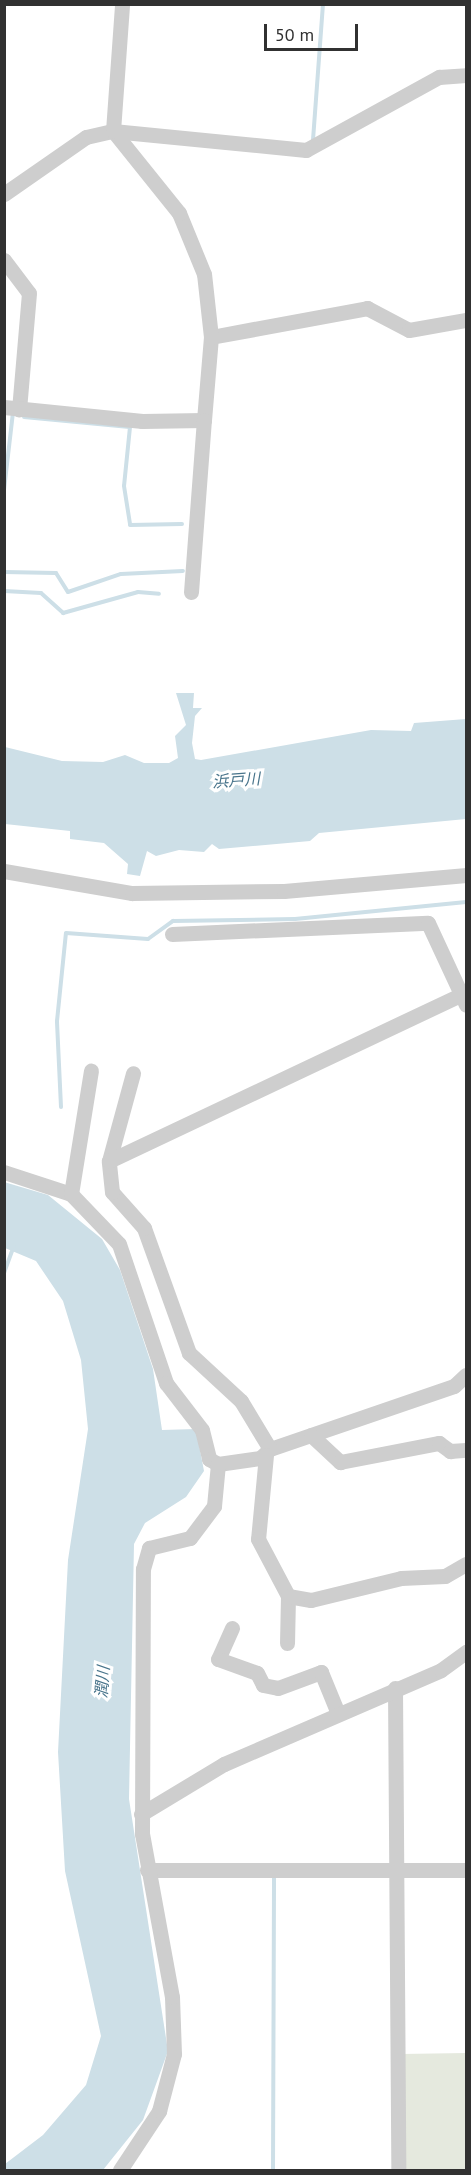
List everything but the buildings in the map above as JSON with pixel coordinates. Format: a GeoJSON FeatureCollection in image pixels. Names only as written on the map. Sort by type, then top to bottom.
{"type":"FeatureCollection","features":[{"type":"Feature","properties":{"kind":"street"},"geometry":{"type":"LineString","coordinates":[[122,4],[113,131],[179,213],[193,240],[204,274],[211,337],[191,592]]}},
{"type":"Feature","properties":{"kind":"street"},"geometry":{"type":"LineString","coordinates":[[4,194],[86,137],[113,131],[306,150],[439,77],[466,75]]}},
{"type":"Feature","properties":{"kind":"street"},"geometry":{"type":"LineString","coordinates":[[4,260],[29,293],[12,409],[142,421],[204,420]]}},
{"type":"Feature","properties":{"kind":"street"},"geometry":{"type":"LineString","coordinates":[[211,337],[367,308],[409,330],[466,320]]}},
{"type":"Feature","properties":{"kind":"street"},"geometry":{"type":"LineString","coordinates":[[4,871],[132,893],[284,891],[466,875]]}},
{"type":"Feature","properties":{"kind":"street"},"geometry":{"type":"LineString","coordinates":[[109,1161],[465,997],[428,923],[172,934]]}},
{"type":"Feature","properties":{"kind":"street"},"geometry":{"type":"LineString","coordinates":[[71,1194],[91,1071]]}},
{"type":"Feature","properties":{"kind":"street"},"geometry":{"type":"LineString","coordinates":[[133,1073],[109,1161],[112,1192],[144,1228],[195,1365],[241,1401],[265,1454],[258,1539],[288,1596],[287,1643]]}},
{"type":"Feature","properties":{"kind":"street"},"geometry":{"type":"LineString","coordinates":[[4,1172],[71,1194],[119,1244],[166,1383],[202,1430],[209,1459],[222,1463],[265,1454],[311,1435],[454,1386],[466,1375]]}},
{"type":"Feature","properties":{"kind":"street"},"geometry":{"type":"LineString","coordinates":[[311,1435],[340,1462],[440,1443],[450,1451],[466,1450]]}},
{"type":"Feature","properties":{"kind":"street"},"geometry":{"type":"LineString","coordinates":[[120,2170],[159,2111],[174,2054],[172,1997],[147,1870],[141,1814],[143,1569],[149,1548],[190,1538],[214,1506],[222,1463]]}},
{"type":"Feature","properties":{"kind":"street"},"geometry":{"type":"LineString","coordinates":[[288,1596],[311,1600],[401,1578],[446,1576],[466,1564]]}},
{"type":"Feature","properties":{"kind":"street"},"geometry":{"type":"LineString","coordinates":[[232,1628],[218,1659],[257,1673],[263,1685],[278,1688],[321,1672],[337,1711]]}},
{"type":"Feature","properties":{"kind":"street"},"geometry":{"type":"LineString","coordinates":[[141,1814],[184,1785],[337,1711],[441,1670],[466,1652]]}},
{"type":"Feature","properties":{"kind":"street"},"geometry":{"type":"LineString","coordinates":[[395,1688],[398,1870],[398,2170]]}},
{"type":"Feature","properties":{"kind":"street"},"geometry":{"type":"LineString","coordinates":[[147,1870],[466,1870]]}},
{"type":"Feature","properties":{"kind":"shaded area"},"geometry":{"type":"Polygon","coordinates":[[[466,2053],[466,2170],[401,2170],[401,2054],[466,2053]]]}},
{"type":"Feature","properties":{"kind":"water","name":"浜戸川"},"geometry":{"type":"Polygon","coordinates":[[[176,693],[194,693],[193,708],[202,708],[195,716],[192,743],[195,759],[201,760],[371,730],[411,731],[414,723],[466,719],[466,819],[319,833],[310,841],[219,849],[212,844],[204,852],[179,850],[156,856],[147,851],[140,876],[127,874],[128,864],[104,843],[70,839],[70,831],[5,824],[5,747],[62,761],[103,762],[125,755],[144,763],[169,763],[178,758],[175,736],[186,725],[176,693]]]}},
{"type":"Feature","properties":{"kind":"water","name":"潤川"},"geometry":{"type":"Polygon","coordinates":[[[4,1182],[48,1195],[102,1239],[120,1270],[153,1369],[162,1430],[196,1429],[204,1471],[186,1497],[145,1523],[134,1544],[129,1799],[168,2051],[143,2120],[103,2170],[5,2170],[5,2164],[43,2135],[86,2085],[101,2036],[65,1871],[58,1752],[68,1560],[88,1429],[81,1360],[63,1301],[36,1261],[5,1248],[4,1182]]]}},
{"type":"Feature","properties":{"kind":"waterway"},"geometry":{"type":"LineString","coordinates":[[313,140],[323,4]]}},
{"type":"Feature","properties":{"kind":"waterway"},"geometry":{"type":"LineString","coordinates":[[4,490],[13,412]]}},
{"type":"Feature","properties":{"kind":"waterway"},"geometry":{"type":"LineString","coordinates":[[24,417],[130,427],[124,486],[130,525],[182,524]]}},
{"type":"Feature","properties":{"kind":"waterway"},"geometry":{"type":"LineString","coordinates":[[4,572],[56,573],[68,592],[121,574],[183,571]]}},
{"type":"Feature","properties":{"kind":"waterway"},"geometry":{"type":"LineString","coordinates":[[4,591],[41,593],[63,613],[138,592],[159,594]]}},
{"type":"Feature","properties":{"kind":"waterway"},"geometry":{"type":"LineString","coordinates":[[61,1107],[57,1021],[66,933],[148,939],[173,921],[295,919],[466,902]]}},
{"type":"Feature","properties":{"kind":"waterway"},"geometry":{"type":"LineString","coordinates":[[4,1273],[14,1246]]}},
{"type":"Feature","properties":{"kind":"waterway"},"geometry":{"type":"LineString","coordinates":[[273,2170],[274,1874]]}}]}
